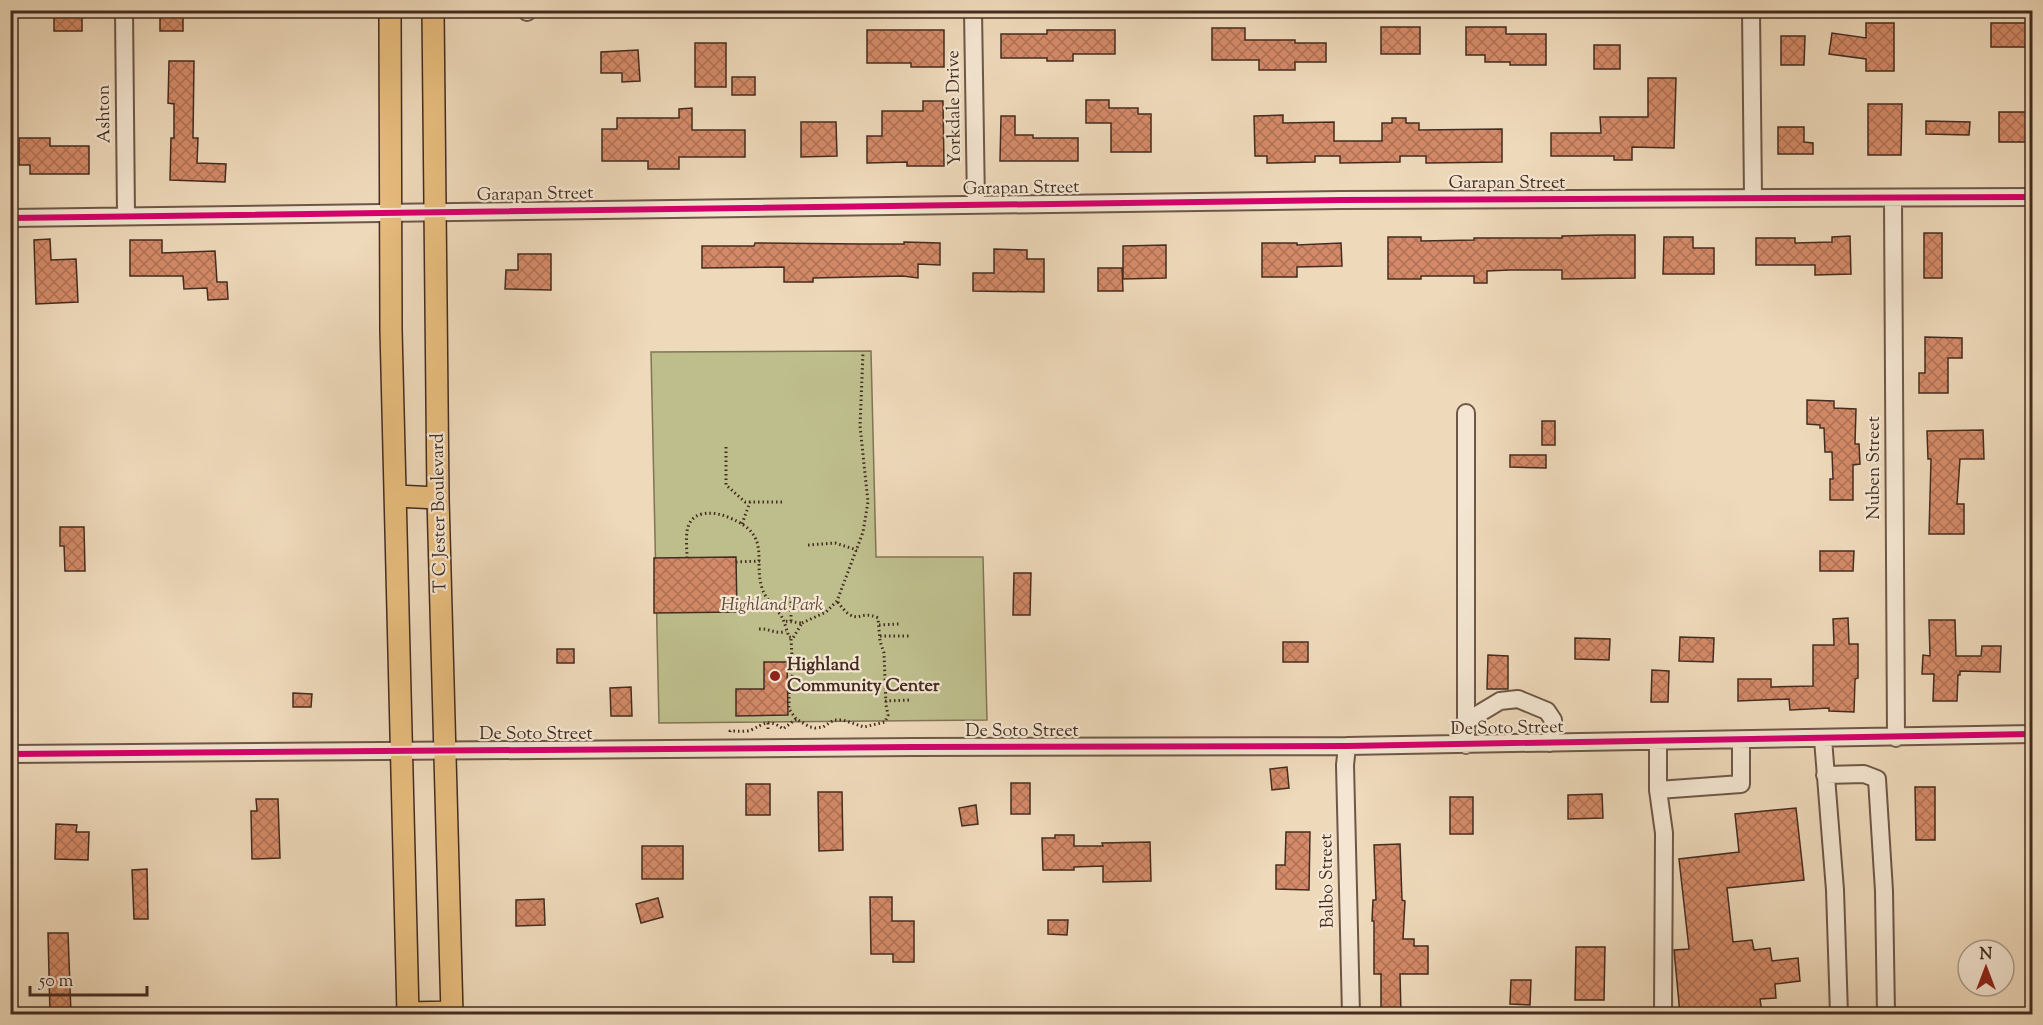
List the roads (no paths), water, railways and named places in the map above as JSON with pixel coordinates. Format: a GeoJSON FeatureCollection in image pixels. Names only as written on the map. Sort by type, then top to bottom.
{"type":"FeatureCollection","features":[{"type":"Feature","properties":{"kind":"main road"},"geometry":{"type":"LineString","coordinates":[[390,10],[390,212],[408,1014],[452,1013]]}},
{"type":"Feature","properties":{"kind":"main road","name":"T C Jester Boulevard"},"geometry":{"type":"LineString","coordinates":[[433,10],[438,498],[452,1013]]}},
{"type":"Feature","properties":{"kind":"main road"},"geometry":{"type":"LineString","coordinates":[[396,496],[438,498]]}},
{"type":"Feature","properties":{"kind":"street","name":"Ashton"},"geometry":{"type":"LineString","coordinates":[[124,10],[126,216]]}},
{"type":"Feature","properties":{"kind":"street","name":"Yorkdale Drive"},"geometry":{"type":"LineString","coordinates":[[973,10],[976,205]]}},
{"type":"Feature","properties":{"kind":"street"},"geometry":{"type":"LineString","coordinates":[[1752,10],[1753,197]]}},
{"type":"Feature","properties":{"kind":"street","name":"Garapan Street"},"geometry":{"type":"LineString","coordinates":[[10,218],[976,205],[1753,197],[2032,197]]}},
{"type":"Feature","properties":{"kind":"street","name":"Nuben Street"},"geometry":{"type":"LineString","coordinates":[[1893,198],[1896,738]]}},
{"type":"Feature","properties":{"kind":"street"},"geometry":{"type":"LineString","coordinates":[[1466,413],[1466,745]]}},
{"type":"Feature","properties":{"kind":"street"},"geometry":{"type":"LineString","coordinates":[[1465,722],[1500,701],[1518,699],[1547,711],[1553,720],[1550,743]]}},
{"type":"Feature","properties":{"kind":"street","name":"De Soto Street"},"geometry":{"type":"LineString","coordinates":[[10,754],[1466,745],[2032,734]]}},
{"type":"Feature","properties":{"kind":"street"},"geometry":{"type":"LineString","coordinates":[[1822,739],[1835,890],[1839,1014]]}},
{"type":"Feature","properties":{"kind":"street"},"geometry":{"type":"LineString","coordinates":[[1658,790],[1741,784],[1741,740]]}},
{"type":"Feature","properties":{"kind":"street"},"geometry":{"type":"LineString","coordinates":[[1658,742],[1658,790],[1664,833],[1663,1014]]}},
{"type":"Feature","properties":{"kind":"street","name":"Balbo Street"},"geometry":{"type":"LineString","coordinates":[[1347,746],[1345,765],[1351,1014]]}},
{"type":"Feature","properties":{"kind":"street"},"geometry":{"type":"LineString","coordinates":[[1826,775],[1864,774],[1877,779],[1884,891],[1886,1014]]}},
{"type":"Feature","properties":{"kind":"place","name":"Highland Community Center"},"geometry":{"type":"Point","coordinates":[775,676]}},
{"type":"Feature","properties":{"kind":"park label","name":"Highland Park"},"geometry":{"type":"Point","coordinates":[772,606]}}]}
